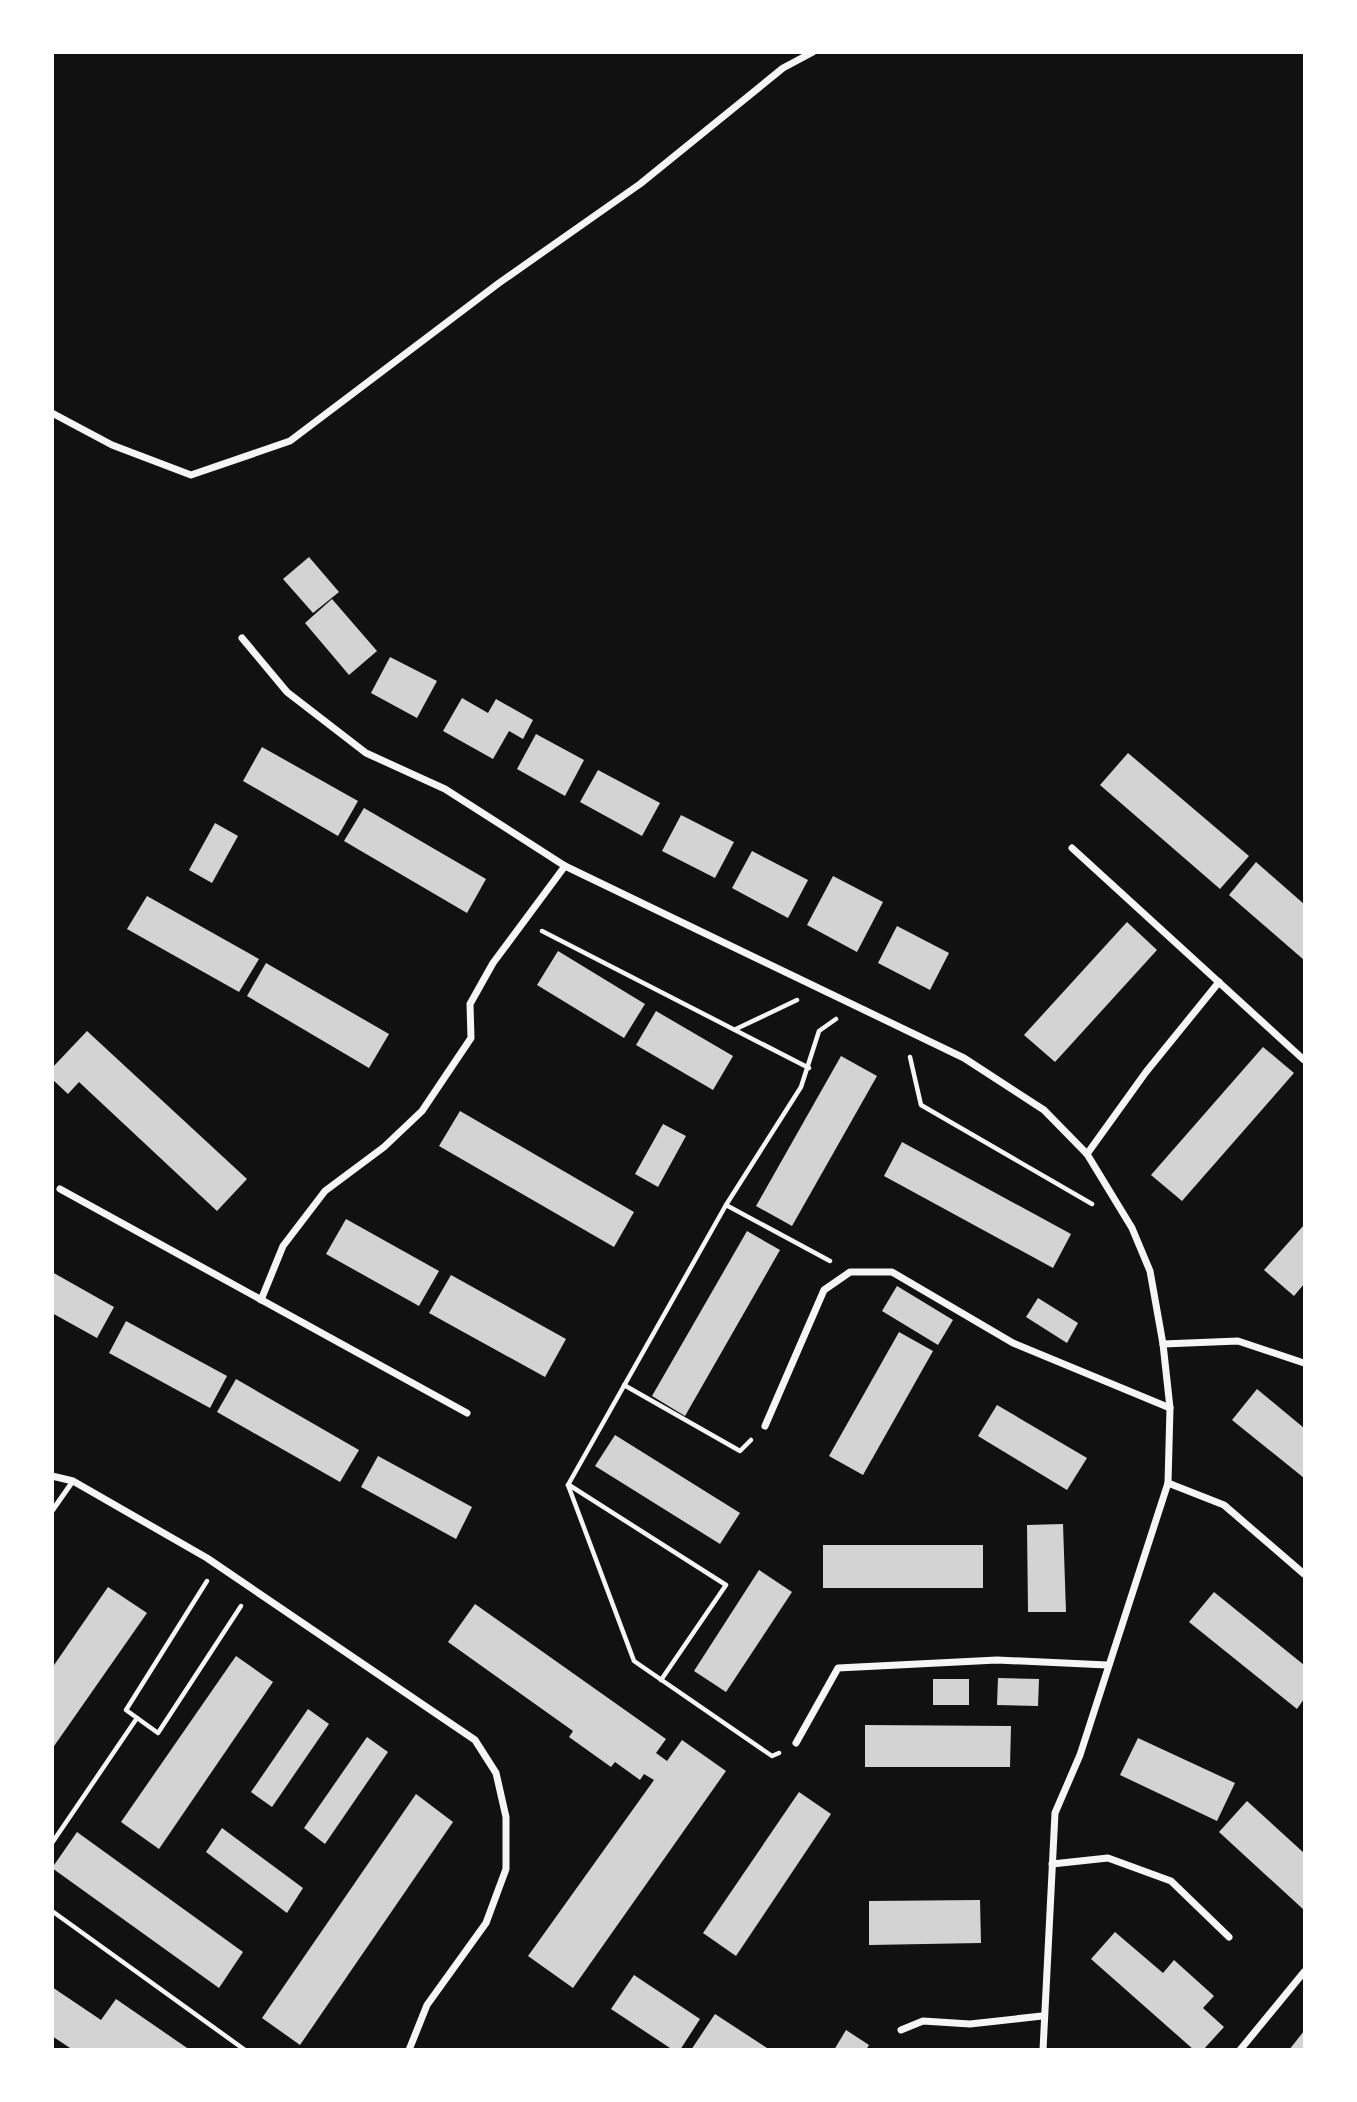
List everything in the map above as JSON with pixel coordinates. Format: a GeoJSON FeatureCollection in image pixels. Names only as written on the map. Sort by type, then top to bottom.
{"type":"FeatureCollection","features":[{"type":"Feature","properties":{"kind":"street"},"geometry":{"type":"LineString","coordinates":[[52,413],[111,444],[191,475],[290,440],[499,283],[640,184],[783,68],[813,52]]}},
{"type":"Feature","properties":{"kind":"street"},"geometry":{"type":"LineString","coordinates":[[242,638],[287,692],[366,753],[445,789],[565,866],[904,1032],[964,1058],[1044,1110],[1087,1154],[1132,1228],[1150,1271],[1163,1344],[1170,1408],[1168,1483],[1080,1755],[1055,1814],[1042,2016],[1043,2049]]}},
{"type":"Feature","properties":{"kind":"street"},"geometry":{"type":"LineString","coordinates":[[1072,848],[1304,1060]]}},
{"type":"Feature","properties":{"kind":"street"},"geometry":{"type":"LineString","coordinates":[[261,1300],[283,1246],[325,1191],[384,1147],[422,1111],[471,1038],[470,1004],[494,963],[565,866]]}},
{"type":"Feature","properties":{"kind":"street"},"geometry":{"type":"LineString","coordinates":[[1087,1154],[1146,1072],[1219,982]]}},
{"type":"Feature","properties":{"kind":"street"},"geometry":{"type":"LineString","coordinates":[[60,1189],[467,1413]]}},
{"type":"Feature","properties":{"kind":"street"},"geometry":{"type":"LineString","coordinates":[[765,1426],[824,1290],[850,1272],[892,1272],[1013,1343],[1170,1408]]}},
{"type":"Feature","properties":{"kind":"street"},"geometry":{"type":"LineString","coordinates":[[1163,1344],[1238,1341],[1304,1363]]}},
{"type":"Feature","properties":{"kind":"street"},"geometry":{"type":"LineString","coordinates":[[52,1476],[73,1481],[217,1566],[475,1740],[496,1773],[506,1818],[506,1869],[486,1923],[427,2005],[409,2049]]}},
{"type":"Feature","properties":{"kind":"street"},"geometry":{"type":"LineString","coordinates":[[1168,1483],[1224,1505],[1304,1574]]}},
{"type":"Feature","properties":{"kind":"street"},"geometry":{"type":"LineString","coordinates":[[796,1743],[838,1668],[997,1660],[1107,1665]]}},
{"type":"Feature","properties":{"kind":"street"},"geometry":{"type":"LineString","coordinates":[[1052,1864],[1108,1858],[1171,1881],[1229,1937]]}},
{"type":"Feature","properties":{"kind":"street"},"geometry":{"type":"LineString","coordinates":[[1240,2049],[1304,1972]]}},
{"type":"Feature","properties":{"kind":"street"},"geometry":{"type":"LineString","coordinates":[[901,2030],[923,2021],[970,2024],[1042,2016]]}},
{"type":"Feature","properties":{"kind":"lane"},"geometry":{"type":"LineString","coordinates":[[52,1511],[73,1481]]}},
{"type":"Feature","properties":{"kind":"path"},"geometry":{"type":"LineString","coordinates":[[526,922],[809,1068]]}},
{"type":"Feature","properties":{"kind":"path"},"geometry":{"type":"LineString","coordinates":[[735,1030],[818,990]]}},
{"type":"Feature","properties":{"kind":"path"},"geometry":{"type":"LineString","coordinates":[[568,1485],[726,1205],[801,1087],[819,1031],[854,1006]]}},
{"type":"Feature","properties":{"kind":"path"},"geometry":{"type":"LineString","coordinates":[[904,1032],[921,1104],[1097,1207]]}},
{"type":"Feature","properties":{"kind":"path"},"geometry":{"type":"LineString","coordinates":[[726,1205],[850,1272]]}},
{"type":"Feature","properties":{"kind":"path"},"geometry":{"type":"LineString","coordinates":[[625,1385],[740,1451],[765,1426]]}},
{"type":"Feature","properties":{"kind":"path"},"geometry":{"type":"LineString","coordinates":[[568,1485],[726,1585],[661,1680]]}},
{"type":"Feature","properties":{"kind":"path"},"geometry":{"type":"LineString","coordinates":[[568,1485],[634,1661],[772,1756],[796,1743]]}},
{"type":"Feature","properties":{"kind":"path"},"geometry":{"type":"LineString","coordinates":[[217,1566],[126,1710],[137,1718],[159,1733],[252,1590]]}},
{"type":"Feature","properties":{"kind":"path"},"geometry":{"type":"LineString","coordinates":[[52,1843],[137,1718]]}},
{"type":"Feature","properties":{"kind":"path"},"geometry":{"type":"LineString","coordinates":[[52,1911],[245,2049]]}},
{"type":"Feature","properties":{"kind":"building"},"geometry":{"type":"Polygon","coordinates":[[[309,557],[339,592],[313,613],[283,579],[309,557]]]}},
{"type":"Feature","properties":{"kind":"building"},"geometry":{"type":"Polygon","coordinates":[[[332,599],[377,651],[349,675],[305,623],[332,599]]]}},
{"type":"Feature","properties":{"kind":"building"},"geometry":{"type":"Polygon","coordinates":[[[390,657],[437,681],[417,718],[371,693],[390,657]]]}},
{"type":"Feature","properties":{"kind":"building"},"geometry":{"type":"Polygon","coordinates":[[[462,698],[488,713],[496,699],[533,720],[523,739],[509,731],[493,759],[443,731],[462,698]]]}},
{"type":"Feature","properties":{"kind":"building"},"geometry":{"type":"Polygon","coordinates":[[[536,734],[584,760],[565,796],[517,769],[536,734]]]}},
{"type":"Feature","properties":{"kind":"building"},"geometry":{"type":"Polygon","coordinates":[[[262,747],[358,801],[338,836],[243,781],[262,747]]]}},
{"type":"Feature","properties":{"kind":"building"},"geometry":{"type":"Polygon","coordinates":[[[1128,753],[1249,856],[1220,889],[1100,785],[1128,753]]]}},
{"type":"Feature","properties":{"kind":"building"},"geometry":{"type":"Polygon","coordinates":[[[598,770],[660,803],[642,836],[580,802],[598,770]]]}},
{"type":"Feature","properties":{"kind":"building"},"geometry":{"type":"Polygon","coordinates":[[[364,808],[486,879],[467,913],[344,841],[364,808]]]}},
{"type":"Feature","properties":{"kind":"building"},"geometry":{"type":"Polygon","coordinates":[[[681,815],[734,842],[715,878],[662,851],[681,815]]]}},
{"type":"Feature","properties":{"kind":"building"},"geometry":{"type":"Polygon","coordinates":[[[215,823],[238,836],[212,883],[189,870],[215,823]]]}},
{"type":"Feature","properties":{"kind":"building"},"geometry":{"type":"Polygon","coordinates":[[[752,851],[808,880],[788,918],[732,888],[752,851]]]}},
{"type":"Feature","properties":{"kind":"building"},"geometry":{"type":"Polygon","coordinates":[[[1256,862],[1304,904],[1304,960],[1229,895],[1256,862]]]}},
{"type":"Feature","properties":{"kind":"building"},"geometry":{"type":"Polygon","coordinates":[[[833,876],[883,902],[857,952],[807,925],[833,876]]]}},
{"type":"Feature","properties":{"kind":"building"},"geometry":{"type":"Polygon","coordinates":[[[147,896],[259,959],[239,992],[127,929],[147,896]]]}},
{"type":"Feature","properties":{"kind":"building"},"geometry":{"type":"Polygon","coordinates":[[[1127,922],[1157,950],[1055,1062],[1024,1035],[1127,922]]]}},
{"type":"Feature","properties":{"kind":"building"},"geometry":{"type":"Polygon","coordinates":[[[897,926],[949,953],[930,990],[878,963],[897,926]]]}},
{"type":"Feature","properties":{"kind":"building"},"geometry":{"type":"Polygon","coordinates":[[[558,951],[645,1004],[624,1038],[537,985],[558,951]]]}},
{"type":"Feature","properties":{"kind":"building"},"geometry":{"type":"Polygon","coordinates":[[[266,963],[389,1034],[369,1068],[247,996],[266,963]]]}},
{"type":"Feature","properties":{"kind":"building"},"geometry":{"type":"Polygon","coordinates":[[[656,1011],[733,1056],[713,1090],[636,1045],[656,1011]]]}},
{"type":"Feature","properties":{"kind":"building"},"geometry":{"type":"Polygon","coordinates":[[[87,1031],[247,1179],[217,1211],[79,1082],[68,1094],[52,1079],[52,1068],[87,1031]]]}},
{"type":"Feature","properties":{"kind":"building"},"geometry":{"type":"Polygon","coordinates":[[[1263,1047],[1294,1073],[1182,1201],[1151,1175],[1263,1047]]]}},
{"type":"Feature","properties":{"kind":"building"},"geometry":{"type":"Polygon","coordinates":[[[841,1056],[877,1076],[792,1226],[756,1206],[841,1056]]]}},
{"type":"Feature","properties":{"kind":"building"},"geometry":{"type":"Polygon","coordinates":[[[460,1111],[634,1212],[614,1247],[439,1146],[460,1111]]]}},
{"type":"Feature","properties":{"kind":"building"},"geometry":{"type":"Polygon","coordinates":[[[663,1124],[686,1136],[658,1187],[635,1174],[663,1124]]]}},
{"type":"Feature","properties":{"kind":"building"},"geometry":{"type":"Polygon","coordinates":[[[902,1142],[1071,1234],[1053,1268],[884,1176],[902,1142]]]}},
{"type":"Feature","properties":{"kind":"building"},"geometry":{"type":"Polygon","coordinates":[[[346,1219],[439,1271],[419,1306],[326,1254],[346,1219]]]}},
{"type":"Feature","properties":{"kind":"building"},"geometry":{"type":"Polygon","coordinates":[[[1304,1225],[1304,1284],[1294,1296],[1264,1270],[1304,1225]]]}},
{"type":"Feature","properties":{"kind":"building"},"geometry":{"type":"Polygon","coordinates":[[[747,1231],[780,1250],[685,1416],[652,1396],[747,1231]]]}},
{"type":"Feature","properties":{"kind":"building"},"geometry":{"type":"Polygon","coordinates":[[[52,1272],[114,1307],[97,1338],[52,1313],[52,1272]]]}},
{"type":"Feature","properties":{"kind":"building"},"geometry":{"type":"Polygon","coordinates":[[[451,1275],[566,1339],[545,1377],[429,1313],[451,1275]]]}},
{"type":"Feature","properties":{"kind":"building"},"geometry":{"type":"Polygon","coordinates":[[[897,1286],[953,1320],[938,1345],[882,1311],[897,1286]]]}},
{"type":"Feature","properties":{"kind":"building"},"geometry":{"type":"Polygon","coordinates":[[[1038,1298],[1078,1323],[1067,1343],[1026,1317],[1038,1298]]]}},
{"type":"Feature","properties":{"kind":"building"},"geometry":{"type":"Polygon","coordinates":[[[126,1321],[227,1376],[210,1408],[109,1353],[126,1321]]]}},
{"type":"Feature","properties":{"kind":"building"},"geometry":{"type":"Polygon","coordinates":[[[899,1332],[933,1351],[863,1475],[829,1456],[899,1332]]]}},
{"type":"Feature","properties":{"kind":"building"},"geometry":{"type":"Polygon","coordinates":[[[236,1379],[359,1450],[340,1482],[217,1412],[236,1379]]]}},
{"type":"Feature","properties":{"kind":"building"},"geometry":{"type":"Polygon","coordinates":[[[1257,1389],[1304,1428],[1304,1478],[1232,1420],[1257,1389]]]}},
{"type":"Feature","properties":{"kind":"building"},"geometry":{"type":"Polygon","coordinates":[[[997,1405],[1087,1458],[1067,1490],[978,1436],[997,1405]]]}},
{"type":"Feature","properties":{"kind":"building"},"geometry":{"type":"Polygon","coordinates":[[[615,1435],[740,1513],[720,1544],[595,1466],[615,1435]]]}},
{"type":"Feature","properties":{"kind":"building"},"geometry":{"type":"Polygon","coordinates":[[[378,1456],[472,1507],[456,1539],[361,1487],[378,1456]]]}},
{"type":"Feature","properties":{"kind":"building"},"geometry":{"type":"Polygon","coordinates":[[[1063,1524],[1066,1612],[1028,1612],[1027,1525],[1063,1524]]]}},
{"type":"Feature","properties":{"kind":"building"},"geometry":{"type":"Polygon","coordinates":[[[823,1545],[983,1545],[983,1588],[823,1588],[823,1545]]]}},
{"type":"Feature","properties":{"kind":"building"},"geometry":{"type":"Polygon","coordinates":[[[759,1570],[792,1592],[726,1692],[694,1671],[759,1570]]]}},
{"type":"Feature","properties":{"kind":"building"},"geometry":{"type":"Polygon","coordinates":[[[108,1587],[147,1613],[52,1749],[52,1668],[108,1587]]]}},
{"type":"Feature","properties":{"kind":"building"},"geometry":{"type":"Polygon","coordinates":[[[1214,1592],[1304,1665],[1304,1699],[1297,1709],[1189,1622],[1214,1592]]]}},
{"type":"Feature","properties":{"kind":"building"},"geometry":{"type":"Polygon","coordinates":[[[475,1604],[666,1739],[656,1753],[667,1761],[682,1740],[726,1771],[573,1988],[528,1956],[654,1780],[644,1774],[640,1780],[615,1762],[611,1767],[569,1737],[573,1731],[448,1642],[475,1604]]]}},
{"type":"Feature","properties":{"kind":"building"},"geometry":{"type":"Polygon","coordinates":[[[236,1656],[273,1682],[159,1849],[121,1822],[236,1656]]]}},
{"type":"Feature","properties":{"kind":"building"},"geometry":{"type":"Polygon","coordinates":[[[998,1678],[1039,1679],[1038,1706],[997,1705],[998,1678]]]}},
{"type":"Feature","properties":{"kind":"building"},"geometry":{"type":"Polygon","coordinates":[[[933,1679],[969,1679],[969,1705],[933,1705],[933,1679]]]}},
{"type":"Feature","properties":{"kind":"building"},"geometry":{"type":"Polygon","coordinates":[[[308,1709],[329,1724],[272,1807],[251,1792],[308,1709]]]}},
{"type":"Feature","properties":{"kind":"building"},"geometry":{"type":"Polygon","coordinates":[[[865,1725],[1011,1726],[1010,1767],[865,1767],[865,1725]]]}},
{"type":"Feature","properties":{"kind":"building"},"geometry":{"type":"Polygon","coordinates":[[[367,1737],[388,1752],[325,1844],[304,1828],[367,1737]]]}},
{"type":"Feature","properties":{"kind":"building"},"geometry":{"type":"Polygon","coordinates":[[[1138,1738],[1235,1783],[1217,1821],[1120,1775],[1138,1738]]]}},
{"type":"Feature","properties":{"kind":"building"},"geometry":{"type":"Polygon","coordinates":[[[799,1792],[831,1814],[736,1956],[703,1933],[799,1792]]]}},
{"type":"Feature","properties":{"kind":"building"},"geometry":{"type":"Polygon","coordinates":[[[416,1794],[453,1822],[300,2045],[262,2018],[416,1794]]]}},
{"type":"Feature","properties":{"kind":"building"},"geometry":{"type":"Polygon","coordinates":[[[1247,1801],[1304,1853],[1304,1910],[1219,1832],[1247,1801]]]}},
{"type":"Feature","properties":{"kind":"building"},"geometry":{"type":"Polygon","coordinates":[[[222,1828],[303,1888],[287,1913],[206,1852],[222,1828]]]}},
{"type":"Feature","properties":{"kind":"building"},"geometry":{"type":"Polygon","coordinates":[[[77,1832],[243,1952],[219,1988],[52,1868],[77,1832]]]}},
{"type":"Feature","properties":{"kind":"building"},"geometry":{"type":"Polygon","coordinates":[[[980,1900],[981,1943],[869,1945],[869,1901],[980,1900]]]}},
{"type":"Feature","properties":{"kind":"building"},"geometry":{"type":"Polygon","coordinates":[[[1115,1932],[1163,1973],[1174,1960],[1214,1996],[1203,2008],[1224,2027],[1203,2050],[1194,2050],[1091,1959],[1115,1932]]]}},
{"type":"Feature","properties":{"kind":"building"},"geometry":{"type":"Polygon","coordinates":[[[634,1975],[700,2019],[680,2050],[673,2050],[611,2009],[634,1975]]]}},
{"type":"Feature","properties":{"kind":"building"},"geometry":{"type":"Polygon","coordinates":[[[52,1987],[101,2020],[116,1999],[190,2050],[73,2050],[52,2036],[52,1987]]]}},
{"type":"Feature","properties":{"kind":"building"},"geometry":{"type":"Polygon","coordinates":[[[715,2014],[770,2050],[691,2050],[715,2014]]]}},
{"type":"Feature","properties":{"kind":"building"},"geometry":{"type":"Polygon","coordinates":[[[846,2030],[869,2045],[866,2050],[834,2050],[846,2030]]]}},
{"type":"Feature","properties":{"kind":"building"},"geometry":{"type":"Polygon","coordinates":[[[1304,2031],[1304,2050],[1289,2050],[1304,2031]]]}}]}
